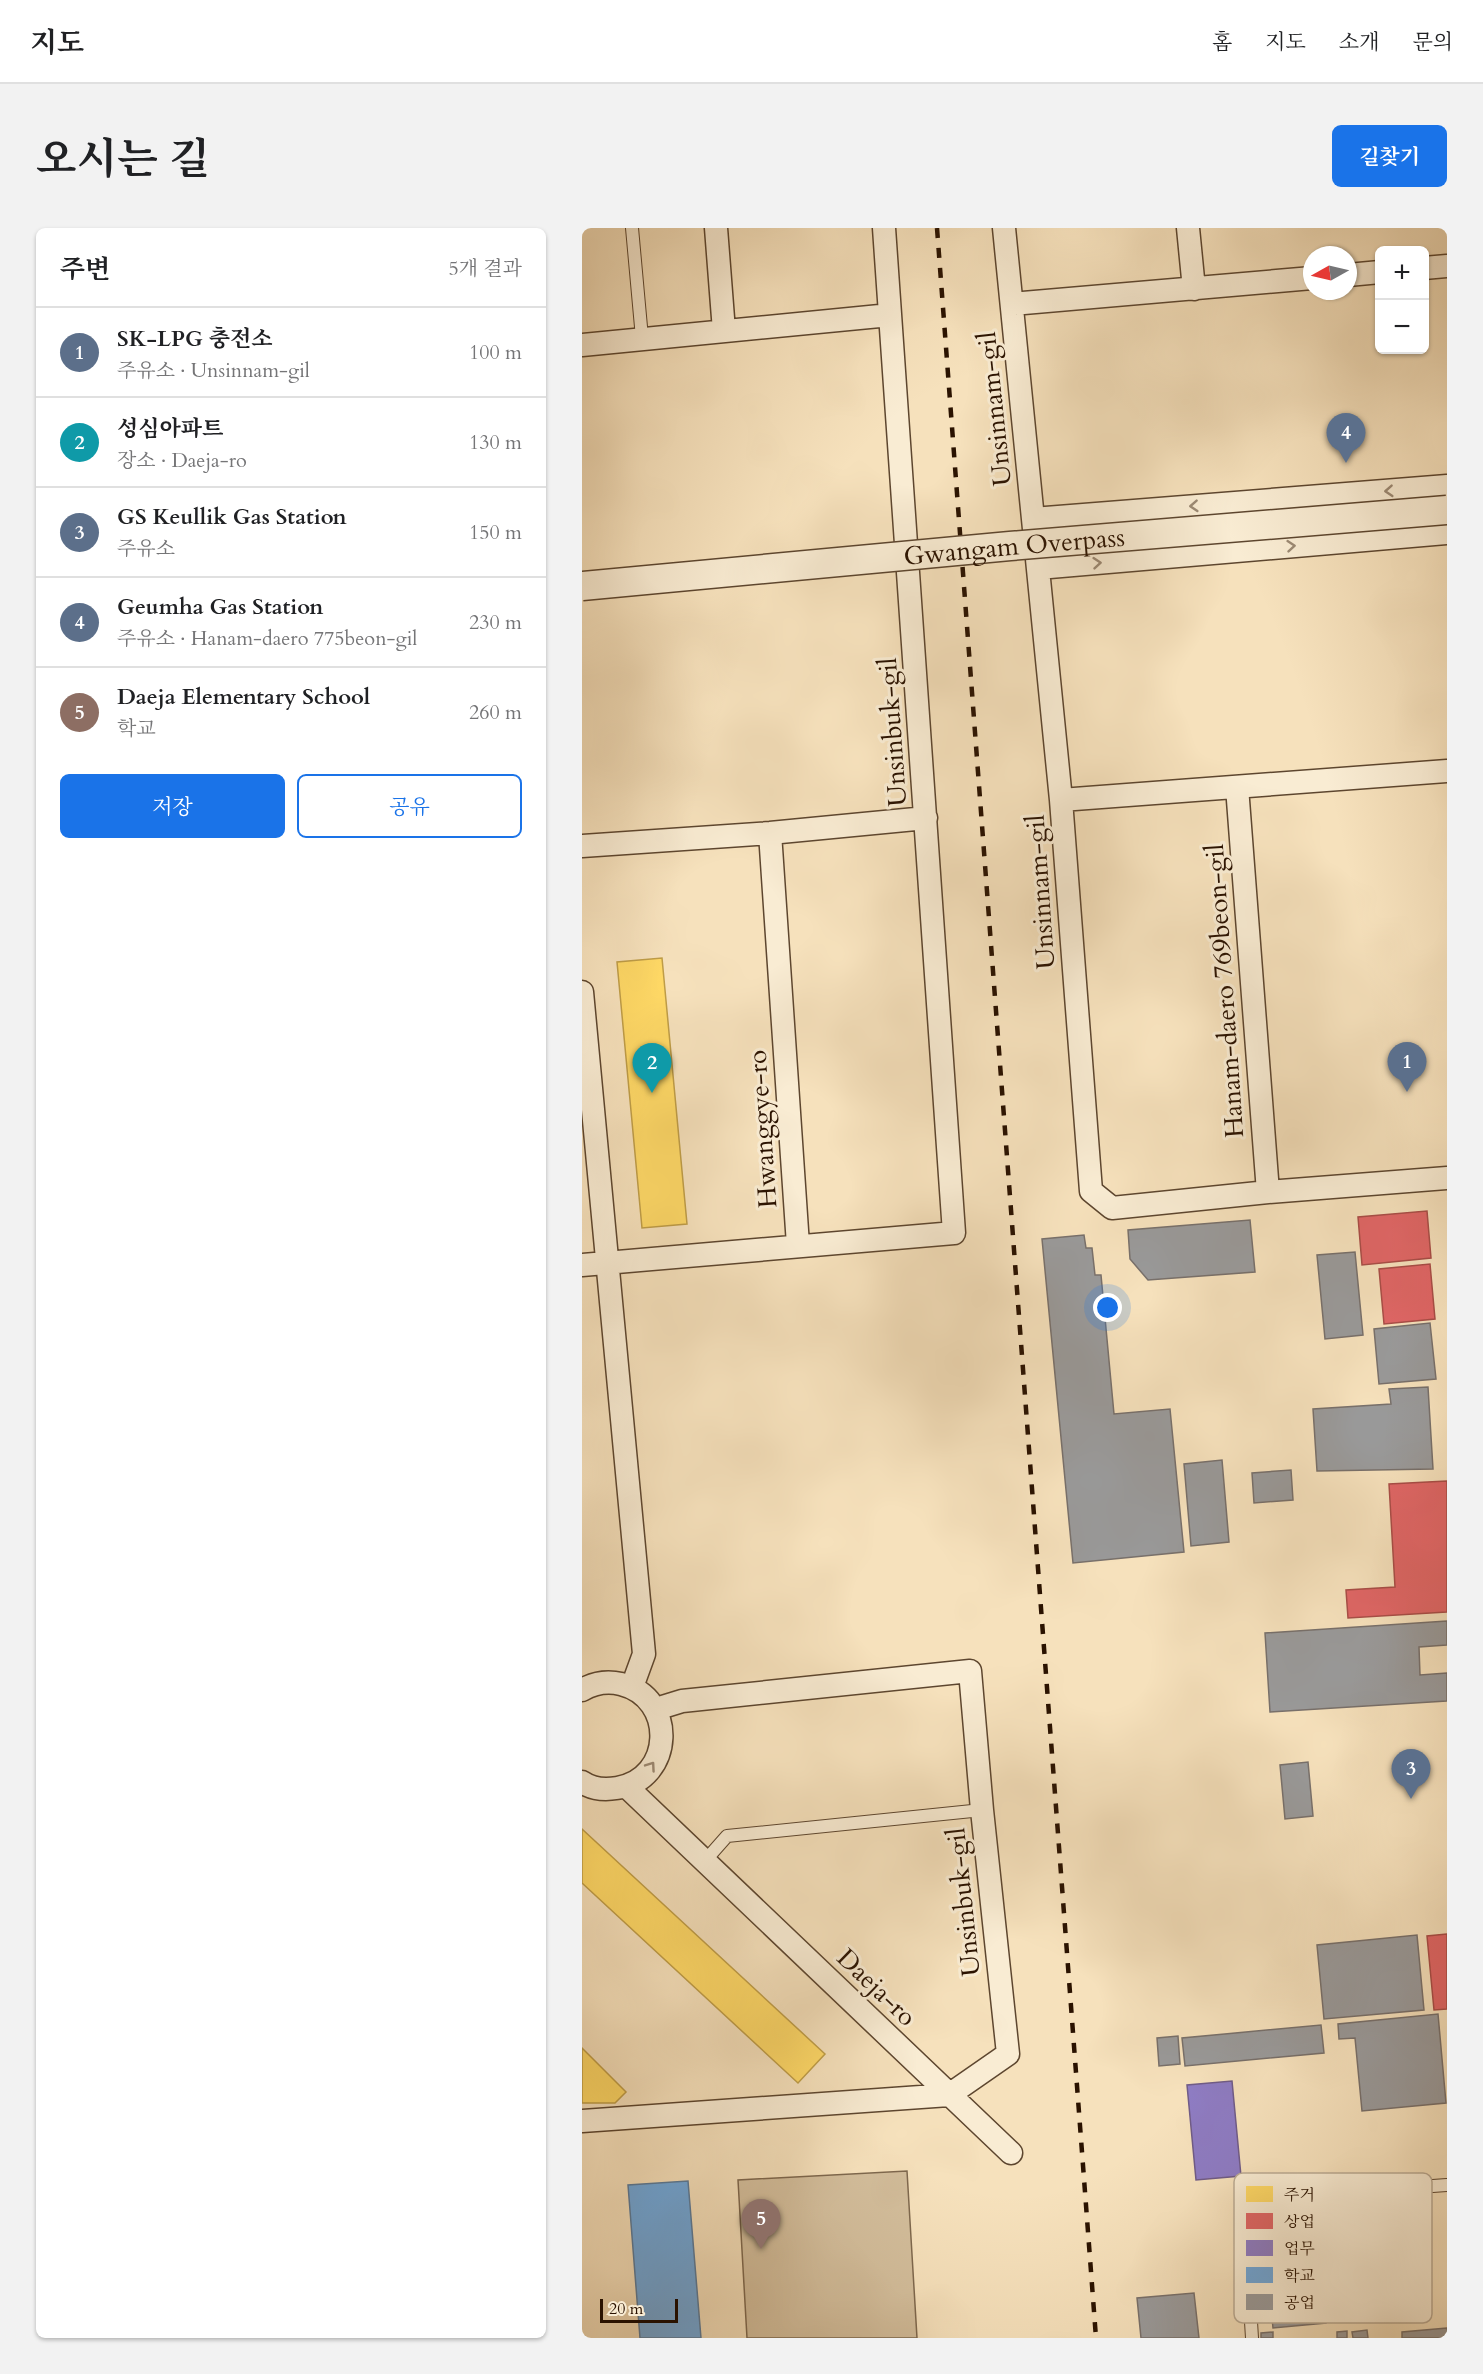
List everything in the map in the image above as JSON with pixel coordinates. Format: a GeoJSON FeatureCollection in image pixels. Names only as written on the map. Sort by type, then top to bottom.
{"type":"FeatureCollection","features":[{"type":"Feature","properties":{"kind":"street"},"geometry":{"type":"LineString","coordinates":[[716,228],[723,331]]}},
{"type":"Feature","properties":{"kind":"street","name":"Unsinbuk-gil"},"geometry":{"type":"LineString","coordinates":[[798,1245],[954,1233],[884,228]]}},
{"type":"Feature","properties":{"kind":"street","name":"Unsinnam-gil"},"geometry":{"type":"LineString","coordinates":[[1004,228],[1061,800],[1091,1191],[1112,1208],[1268,1192],[1447,1178]]}},
{"type":"Feature","properties":{"kind":"street"},"geometry":{"type":"LineString","coordinates":[[1188,228],[1194,289]]}},
{"type":"Feature","properties":{"kind":"street"},"geometry":{"type":"LineString","coordinates":[[1429,268],[1447,266]]}},
{"type":"Feature","properties":{"kind":"street"},"geometry":{"type":"LineString","coordinates":[[1357,273],[1375,272]]}},
{"type":"Feature","properties":{"kind":"street"},"geometry":{"type":"LineString","coordinates":[[1012,304],[1303,279]]}},
{"type":"Feature","properties":{"kind":"street"},"geometry":{"type":"LineString","coordinates":[[582,345],[890,315]]}},
{"type":"Feature","properties":{"kind":"street"},"geometry":{"type":"LineString","coordinates":[[1033,519],[1447,486]]}},
{"type":"Feature","properties":{"kind":"street","name":"Gwangam Overpass"},"geometry":{"type":"LineString","coordinates":[[582,586],[1022,545],[1447,510]]}},
{"type":"Feature","properties":{"kind":"street"},"geometry":{"type":"LineString","coordinates":[[1038,568],[1447,533]]}},
{"type":"Feature","properties":{"kind":"street"},"geometry":{"type":"LineString","coordinates":[[1061,800],[1447,771]]}},
{"type":"Feature","properties":{"kind":"street","name":"Hanam-daero 769beon-gil"},"geometry":{"type":"LineString","coordinates":[[1237,787],[1268,1192]]}},
{"type":"Feature","properties":{"kind":"street"},"geometry":{"type":"LineString","coordinates":[[582,846],[770,833],[926,818]]}},
{"type":"Feature","properties":{"kind":"street","name":"Hwanggye-ro"},"geometry":{"type":"LineString","coordinates":[[770,833],[798,1245]]}},
{"type":"Feature","properties":{"kind":"street"},"geometry":{"type":"LineString","coordinates":[[582,992],[644,1654],[632,1687]]}},
{"type":"Feature","properties":{"kind":"street"},"geometry":{"type":"LineString","coordinates":[[582,1265],[798,1245]]}},
{"type":"Feature","properties":{"kind":"street","name":"Unsinbuk-gil"},"geometry":{"type":"LineString","coordinates":[[656,1709],[682,1701],[970,1671],[1008,2054],[949,2095]]}},
{"type":"Feature","properties":{"kind":"street"},"geometry":{"type":"LineString","coordinates":[[582,1690],[591,1685],[611,1682],[632,1687],[645,1696],[656,1709],[662,1727],[662,1745],[655,1763],[643,1778],[627,1787],[606,1790],[582,1782]]}},
{"type":"Feature","properties":{"kind":"street","name":"Daeja-ro"},"geometry":{"type":"LineString","coordinates":[[627,1787],[1011,2153]]}},
{"type":"Feature","properties":{"kind":"street"},"geometry":{"type":"LineString","coordinates":[[582,2121],[949,2095]]}},
{"type":"Feature","properties":{"kind":"lane"},"geometry":{"type":"LineString","coordinates":[[632,228],[642,338]]}},
{"type":"Feature","properties":{"kind":"lane"},"geometry":{"type":"LineString","coordinates":[[704,1862],[728,1836],[982,1810]]}},
{"type":"Feature","properties":{"kind":"lane"},"geometry":{"type":"LineString","coordinates":[[1432,2186],[1447,2185]]}},
{"type":"Feature","properties":{"kind":"lane"},"geometry":{"type":"LineString","coordinates":[[1251,2323],[1252,2338]]}},
{"type":"Feature","properties":{"kind":"shaded area"},"geometry":{"type":"Polygon","coordinates":[[[907,2171],[917,2338],[747,2338],[738,2180],[907,2171]]]}},
{"type":"Feature","properties":{"kind":"building: 주거"},"geometry":{"type":"Polygon","coordinates":[[[662,958],[687,1224],[642,1228],[617,962],[662,958]]]}},
{"type":"Feature","properties":{"kind":"building: 주거"},"geometry":{"type":"Polygon","coordinates":[[[582,1829],[825,2054],[798,2083],[582,1883],[582,1829]]]}},
{"type":"Feature","properties":{"kind":"building: 주거"},"geometry":{"type":"Polygon","coordinates":[[[582,2048],[626,2092],[615,2103],[582,2103],[582,2048]]]}},
{"type":"Feature","properties":{"kind":"building: 상업"},"geometry":{"type":"Polygon","coordinates":[[[1427,1211],[1431,1258],[1362,1265],[1358,1217],[1427,1211]]]}},
{"type":"Feature","properties":{"kind":"building: 상업"},"geometry":{"type":"Polygon","coordinates":[[[1430,1264],[1435,1319],[1384,1324],[1379,1269],[1430,1264]]]}},
{"type":"Feature","properties":{"kind":"building: 상업"},"geometry":{"type":"Polygon","coordinates":[[[1447,1481],[1447,1612],[1348,1618],[1346,1590],[1395,1587],[1389,1484],[1447,1481]]]}},
{"type":"Feature","properties":{"kind":"building: 상업"},"geometry":{"type":"Polygon","coordinates":[[[1447,1934],[1447,2009],[1434,2010],[1427,1936],[1447,1934]]]}},
{"type":"Feature","properties":{"kind":"building: 업무"},"geometry":{"type":"Polygon","coordinates":[[[1232,2081],[1241,2173],[1234,2173],[1234,2177],[1196,2180],[1187,2085],[1232,2081]]]}},
{"type":"Feature","properties":{"kind":"building: 학교"},"geometry":{"type":"Polygon","coordinates":[[[688,2181],[701,2338],[640,2338],[628,2185],[688,2181]]]}},
{"type":"Feature","properties":{"kind":"building: 공업"},"geometry":{"type":"Polygon","coordinates":[[[1250,1220],[1255,1272],[1148,1280],[1130,1259],[1128,1230],[1250,1220]]]}},
{"type":"Feature","properties":{"kind":"building: 공업"},"geometry":{"type":"Polygon","coordinates":[[[1084,1235],[1086,1248],[1092,1248],[1095,1275],[1101,1275],[1114,1414],[1170,1409],[1184,1552],[1073,1563],[1042,1239],[1084,1235]]]}},
{"type":"Feature","properties":{"kind":"building: 공업"},"geometry":{"type":"Polygon","coordinates":[[[1355,1252],[1363,1335],[1325,1339],[1317,1255],[1355,1252]]]}},
{"type":"Feature","properties":{"kind":"building: 공업"},"geometry":{"type":"Polygon","coordinates":[[[1430,1323],[1436,1379],[1379,1384],[1374,1329],[1430,1323]]]}},
{"type":"Feature","properties":{"kind":"building: 공업"},"geometry":{"type":"Polygon","coordinates":[[[1428,1387],[1433,1469],[1317,1471],[1313,1409],[1391,1404],[1389,1389],[1428,1387]]]}},
{"type":"Feature","properties":{"kind":"building: 공업"},"geometry":{"type":"Polygon","coordinates":[[[1222,1460],[1229,1542],[1191,1546],[1184,1464],[1222,1460]]]}},
{"type":"Feature","properties":{"kind":"building: 공업"},"geometry":{"type":"Polygon","coordinates":[[[1291,1470],[1293,1500],[1254,1503],[1252,1473],[1291,1470]]]}},
{"type":"Feature","properties":{"kind":"building: 공업"},"geometry":{"type":"Polygon","coordinates":[[[1447,1621],[1447,1645],[1419,1647],[1420,1675],[1447,1673],[1447,1701],[1270,1712],[1265,1633],[1447,1621]]]}},
{"type":"Feature","properties":{"kind":"building: 공업"},"geometry":{"type":"Polygon","coordinates":[[[1308,1762],[1313,1816],[1285,1819],[1280,1765],[1308,1762]]]}},
{"type":"Feature","properties":{"kind":"building: 공업"},"geometry":{"type":"Polygon","coordinates":[[[1417,1935],[1424,2010],[1324,2019],[1317,1945],[1417,1935]]]}},
{"type":"Feature","properties":{"kind":"building: 공업"},"geometry":{"type":"Polygon","coordinates":[[[1438,2014],[1446,2103],[1362,2111],[1355,2038],[1339,2039],[1338,2024],[1438,2014]]]}},
{"type":"Feature","properties":{"kind":"building: 공업"},"geometry":{"type":"Polygon","coordinates":[[[1321,2025],[1324,2053],[1185,2066],[1182,2038],[1321,2025]]]}},
{"type":"Feature","properties":{"kind":"building: 공업"},"geometry":{"type":"Polygon","coordinates":[[[1178,2036],[1180,2064],[1159,2066],[1157,2038],[1178,2036]]]}},
{"type":"Feature","properties":{"kind":"building: 공업"},"geometry":{"type":"Polygon","coordinates":[[[1194,2293],[1199,2338],[1141,2338],[1137,2298],[1194,2293]]]}},
{"type":"Feature","properties":{"kind":"building: 공업"},"geometry":{"type":"Polygon","coordinates":[[[1272,2323],[1326,2323],[1273,2328],[1272,2323]]]}},
{"type":"Feature","properties":{"kind":"building: 공업"},"geometry":{"type":"Polygon","coordinates":[[[1447,2328],[1447,2338],[1402,2338],[1402,2332],[1447,2328]]]}},
{"type":"Feature","properties":{"kind":"building: 공업"},"geometry":{"type":"Polygon","coordinates":[[[1367,2330],[1368,2338],[1353,2338],[1352,2332],[1367,2330]]]}},
{"type":"Feature","properties":{"kind":"building: 공업"},"geometry":{"type":"Polygon","coordinates":[[[1347,2331],[1347,2338],[1337,2338],[1337,2332],[1347,2331]]]}},
{"type":"Feature","properties":{"kind":"building: 공업"},"geometry":{"type":"Polygon","coordinates":[[[1273,2332],[1273,2338],[1261,2338],[1261,2333],[1273,2332]]]}},
{"type":"Feature","properties":{"kind":"railway"},"geometry":{"type":"LineString","coordinates":[[937,228],[1096,2338]]}},
{"type":"Feature","properties":{"kind":"place","name":"Geumha Gas Station"},"geometry":{"type":"Point","coordinates":[1346,463]}},
{"type":"Feature","properties":{"kind":"place","name":"SK-LPG 충전소"},"geometry":{"type":"Point","coordinates":[1407,1092]}},
{"type":"Feature","properties":{"kind":"place","name":"성심아파트"},"geometry":{"type":"Point","coordinates":[652,1093]}},
{"type":"Feature","properties":{"kind":"place","name":"GS Keullik Gas Station"},"geometry":{"type":"Point","coordinates":[1411,1799]}},
{"type":"Feature","properties":{"kind":"place","name":"Daeja Elementary School"},"geometry":{"type":"Point","coordinates":[761,2249]}}]}
